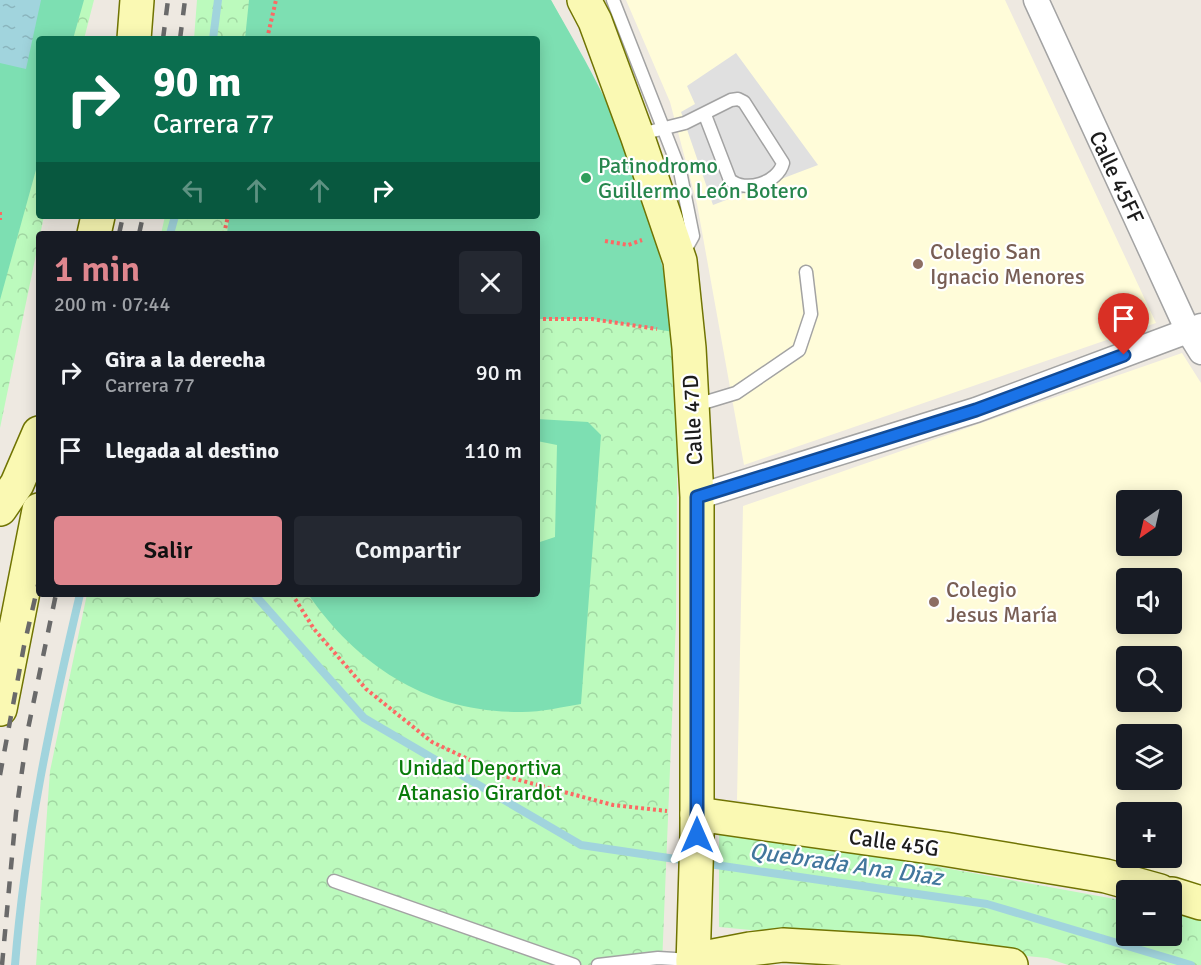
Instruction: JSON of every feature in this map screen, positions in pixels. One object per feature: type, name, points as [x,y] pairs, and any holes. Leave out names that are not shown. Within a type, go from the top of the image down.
[{"type":"main road","points":[[134,36],[137,0]]},
{"type":"main road","name":"Calle 47D","points":[[584,0],[650,131],[680,261],[697,497],[690,820],[693,945]]},
{"type":"main road","points":[[0,509],[17,484],[36,440]]},
{"type":"main road","points":[[0,709],[36,525]]},
{"type":"main road","name":"Calle 45G","points":[[690,820],[944,849],[1120,880]]},
{"type":"main road","points":[[1182,897],[1201,903]]},
{"type":"main road","points":[[693,945],[750,948],[783,945],[907,952],[1011,965]]},
{"type":"street","name":"Calle 45FF","points":[[1036,0],[1195,329],[1201,352]]},
{"type":"street","points":[[697,497],[976,410],[1195,329]]},
{"type":"lane","points":[[613,0],[650,131],[685,123],[731,100],[738,99],[744,102],[783,163],[781,170],[774,178],[745,187],[736,185],[730,180],[705,115]]},
{"type":"lane","points":[[692,406],[736,393],[799,350],[811,314],[806,272]]},
{"type":"lane","points":[[334,881],[574,965]]},
{"type":"lane","points":[[598,965],[658,958],[693,945]]},
{"type":"path","points":[[268,36],[276,0]]},
{"type":"path","points":[[0,212],[0,220]]},
{"type":"path","points":[[604,241],[628,245],[647,238]]},
{"type":"path","points":[[540,319],[592,319],[687,334]]},
{"type":"path","points":[[294,597],[314,629],[366,689],[432,742],[504,776],[613,805],[690,820]]},
{"type":"shaded area","name":"Colegio San Ignacio Menores","points":[[626,0],[1005,0],[1156,323],[744,465],[697,204],[670,102]]},
{"type":"shaded area","points":[[736,53],[818,165],[713,205],[681,112],[695,104],[687,86]]},
{"type":"shaded area","name":"Colegio Jesus María","points":[[1182,353],[1201,383],[1201,887],[1182,883],[1182,880],[1164,880],[737,800],[743,506]]},
{"type":"green space","points":[[0,0],[94,0],[85,36],[36,36],[36,219],[43,219],[41,231],[36,231],[36,255],[0,428]]},
{"type":"green space","points":[[0,0],[84,0],[74,36],[36,36],[36,170],[0,300]]},
{"type":"green space","name":"Unidad Deportiva Atanasio Girardot","points":[[197,0],[551,0],[604,97],[621,140],[678,341],[676,622],[662,965],[36,965],[50,771],[86,597],[540,597],[540,231],[162,231],[164,219],[540,219],[540,36],[194,36]]},
{"type":"green space","name":"Patinodromo Guillermo León Botero","points":[[249,0],[551,0],[604,97],[628,154],[680,333],[592,319],[540,319],[540,231],[227,231],[229,219],[540,219],[540,36],[245,36]]},
{"type":"green space","points":[[540,419],[588,422],[601,435],[581,704],[522,712],[489,710],[457,704],[428,695],[374,664],[350,644],[310,597],[540,597],[540,542],[555,537],[557,445],[540,442]]},
{"type":"green space","points":[[719,827],[1116,899],[1116,946],[1182,946],[1182,911],[1201,915],[1201,965],[1068,965],[1047,958],[719,927]]},
{"type":"water","points":[[0,0],[41,0],[26,69],[0,63]]},
{"type":"waterway","points":[[213,36],[218,0]]},
{"type":"waterway","points":[[171,231],[174,219]]},
{"type":"waterway","points":[[15,965],[25,871],[40,778],[79,597]]},
{"type":"waterway","name":"Quebrada Ana Diaz","points":[[257,597],[364,718],[581,845],[689,861]]},
{"type":"waterway","name":"Quebrada Ana Diaz","points":[[702,863],[987,904],[1191,965]]},
{"type":"railway","points":[[163,36],[168,0]]},
{"type":"railway","points":[[180,36],[185,0]]},
{"type":"railway","points":[[120,231],[122,219]]},
{"type":"railway","points":[[140,231],[142,219]]},
{"type":"railway","points":[[0,775],[36,594]]},
{"type":"railway","points":[[2,965],[16,813],[28,729],[55,597]]},
{"type":"place","name":"Patinodromo Guillermo León Botero","points":[[586,178]]},
{"type":"place","name":"Colegio San Ignacio Menores","points":[[918,264]]},
{"type":"place","name":"Colegio Jesus María","points":[[934,602]]},
{"type":"route","points":[[697,835],[697,497],[976,410],[1124,355]]}]
